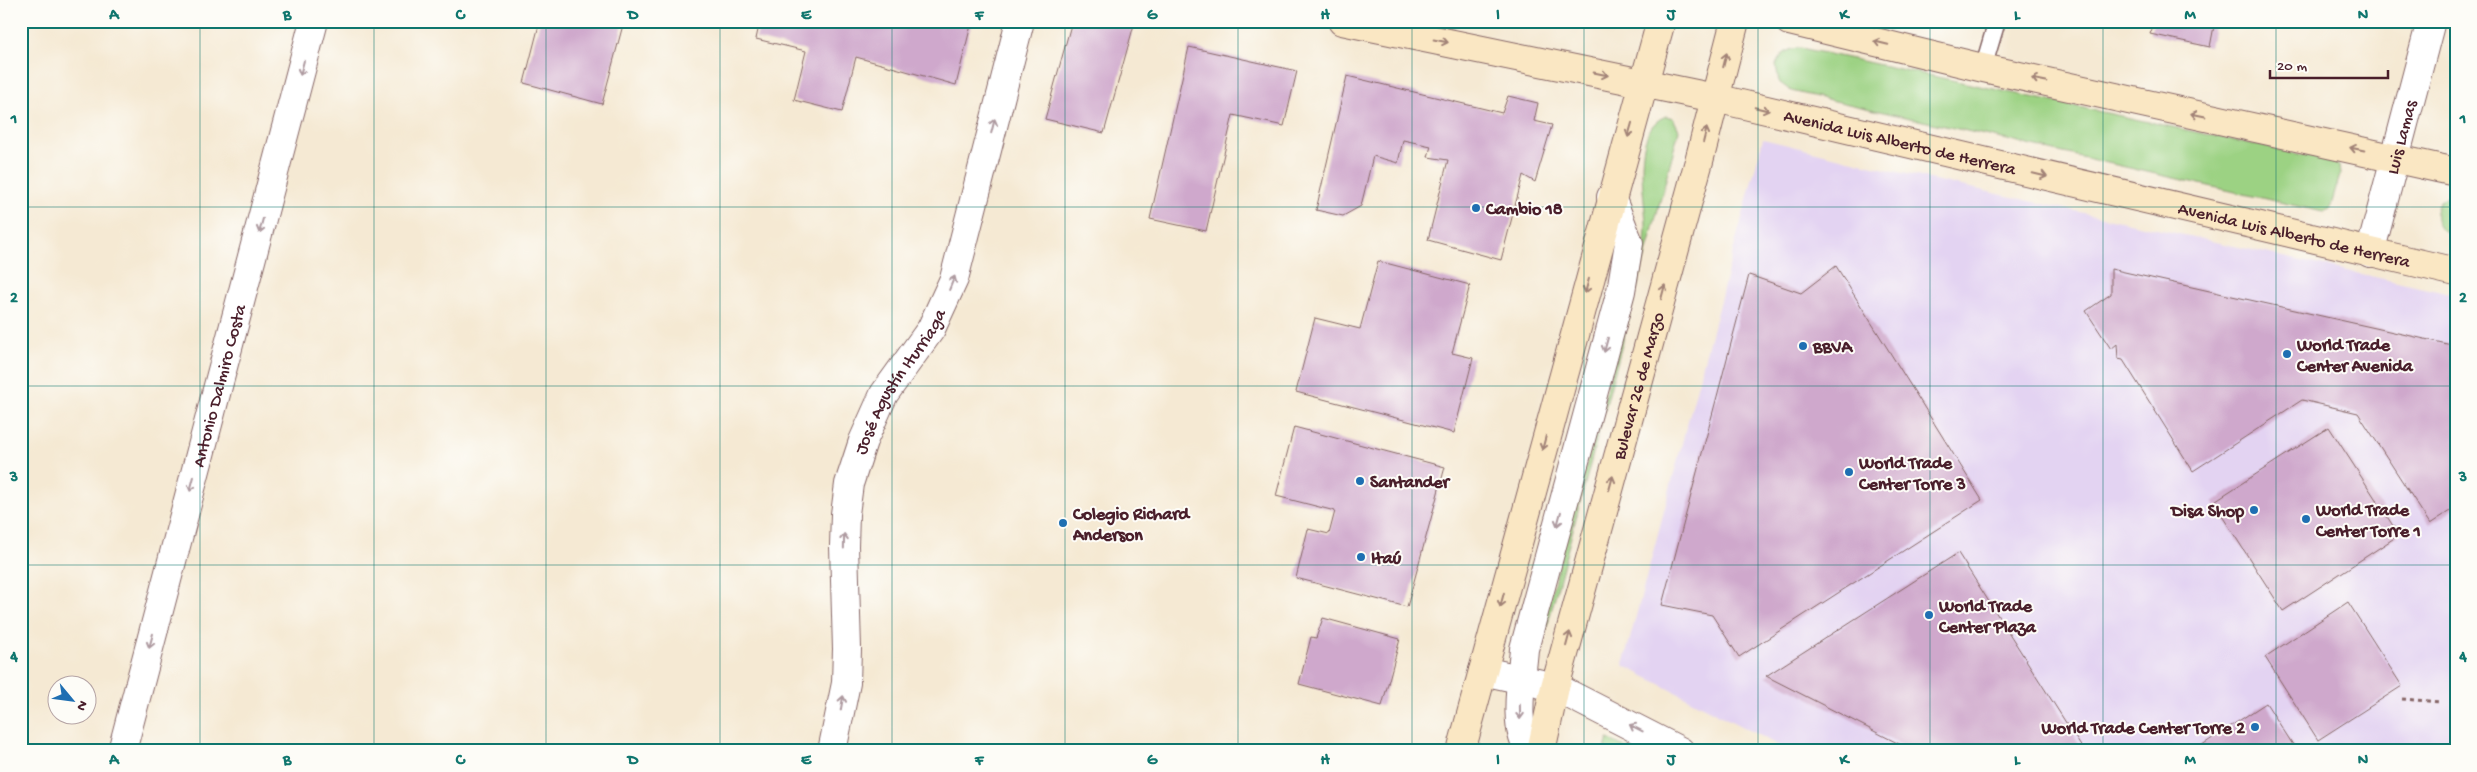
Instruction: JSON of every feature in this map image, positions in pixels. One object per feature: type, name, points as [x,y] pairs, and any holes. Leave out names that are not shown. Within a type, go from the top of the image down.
[{"type":"main road","name":"Avenida Luis Alberto de Herrera","points":[[1342,21],[1715,98],[2456,272]]},
{"type":"main road","points":[[1462,751],[1660,21]]},
{"type":"main road","name":"Bulevar 26 de Marzo","points":[[1541,751],[1555,686],[1735,21]]},
{"type":"main road","points":[[1789,21],[1983,68],[2395,157],[2456,172]]},
{"type":"street","name":"Antonio Dalmiro Costa","points":[[122,751],[314,21]]},
{"type":"street","name":"José Agustín Iturriaga","points":[[832,751],[846,683],[844,546],[845,514],[850,484],[863,441],[884,394],[931,328],[954,279],[1020,21]]},
{"type":"street","name":"Luis Lamas","points":[[2370,253],[2431,21]]},
{"type":"street","points":[[1530,751],[1521,730],[1521,680],[1524,649],[1621,291],[1629,243],[1611,197]]},
{"type":"street","points":[[1483,671],[1555,686],[1680,751]]},
{"type":"lane","points":[[1983,68],[1997,21]]},
{"type":"path","points":[[2402,699],[2441,702]]},
{"type":"shaded area","points":[[1763,139],[1898,172],[2456,295],[2456,751],[1789,751],[1623,665]]},
{"type":"green space","points":[[1801,48],[2332,161],[2339,166],[2340,175],[2330,209],[2323,212],[1791,91],[1779,82],[1776,65],[1780,57],[1786,52]]},
{"type":"green space","points":[[1666,116],[1673,118],[1679,130],[1543,642],[1540,645],[1538,642],[1644,252],[1646,224],[1642,164],[1644,148],[1648,134],[1655,123]]},
{"type":"green space","points":[[2450,194],[2456,194],[2456,236],[2444,231],[2436,219],[2437,207],[2440,201]]},
{"type":"green space","points":[[1608,739],[1632,751],[1604,751]]},
{"type":"building","points":[[540,21],[624,21],[602,104],[524,83]]},
{"type":"building","points":[[760,21],[972,21],[956,85],[856,57],[842,112],[794,100],[806,51],[756,39]]},
{"type":"building","points":[[1072,21],[1135,21],[1104,133],[1045,119]]},
{"type":"building","points":[[2155,21],[2215,21],[2210,47],[2150,34]]},
{"type":"building","points":[[1189,47],[1297,71],[1284,126],[1233,115],[1206,231],[1150,219]]},
{"type":"building","points":[[1347,76],[1502,113],[1508,96],[1538,103],[1534,121],[1552,125],[1535,182],[1523,175],[1501,260],[1428,240],[1448,160],[1428,157],[1431,146],[1403,140],[1398,163],[1373,156],[1361,206],[1343,216],[1316,210]]},
{"type":"building","points":[[1378,261],[1470,285],[1452,353],[1473,358],[1454,433],[1296,392],[1315,318],[1360,329]]},
{"type":"building","points":[[1836,266],[1982,500],[1739,657],[1712,615],[1662,605],[1749,275],[1801,293]]},
{"type":"building","name":"World Trade Center Avenida","points":[[2111,269],[2456,346],[2456,507],[2430,524],[2358,413],[2302,400],[2193,471],[2123,360],[2118,359],[2117,344],[2111,349],[2086,311],[2111,294]]},
{"type":"building","points":[[1294,427],[1445,467],[1407,607],[1296,578],[1308,529],[1329,534],[1335,511],[1276,496]]},
{"type":"building","name":"World Trade Center Torre 1","points":[[2329,427],[2399,535],[2283,611],[2213,502]]},
{"type":"building","points":[[21,499],[28,503],[21,514]]},
{"type":"building","name":"World Trade Center Plaza","points":[[1958,553],[2084,751],[1913,751],[1766,676]]},
{"type":"building","points":[[2348,602],[2402,686],[2318,740],[2265,657]]},
{"type":"building","points":[[1323,618],[1400,639],[1382,706],[1299,684],[1311,637],[1316,638]]},
{"type":"building","name":"World Trade Center Torre 2","points":[[2266,703],[2297,751],[2193,751]]},
{"type":"place","name":"Cambio 18","points":[[1476,208]]},
{"type":"place","name":"BBVA","points":[[1803,346]]},
{"type":"place","name":"World Trade Center Avenida","points":[[2287,354]]},
{"type":"place","name":"World Trade Center Torre 3","points":[[1849,472]]},
{"type":"place","name":"Santander","points":[[1360,481]]},
{"type":"place","name":"Disa Shop","points":[[2254,510]]},
{"type":"place","name":"World Trade Center Torre 1","points":[[2306,519]]},
{"type":"place","name":"Colegio Richard Anderson","points":[[1063,523]]},
{"type":"place","name":"Itaú","points":[[1361,557]]},
{"type":"place","name":"World Trade Center Plaza","points":[[1929,615]]},
{"type":"place","name":"World Trade Center Torre 2","points":[[2255,727]]}]
